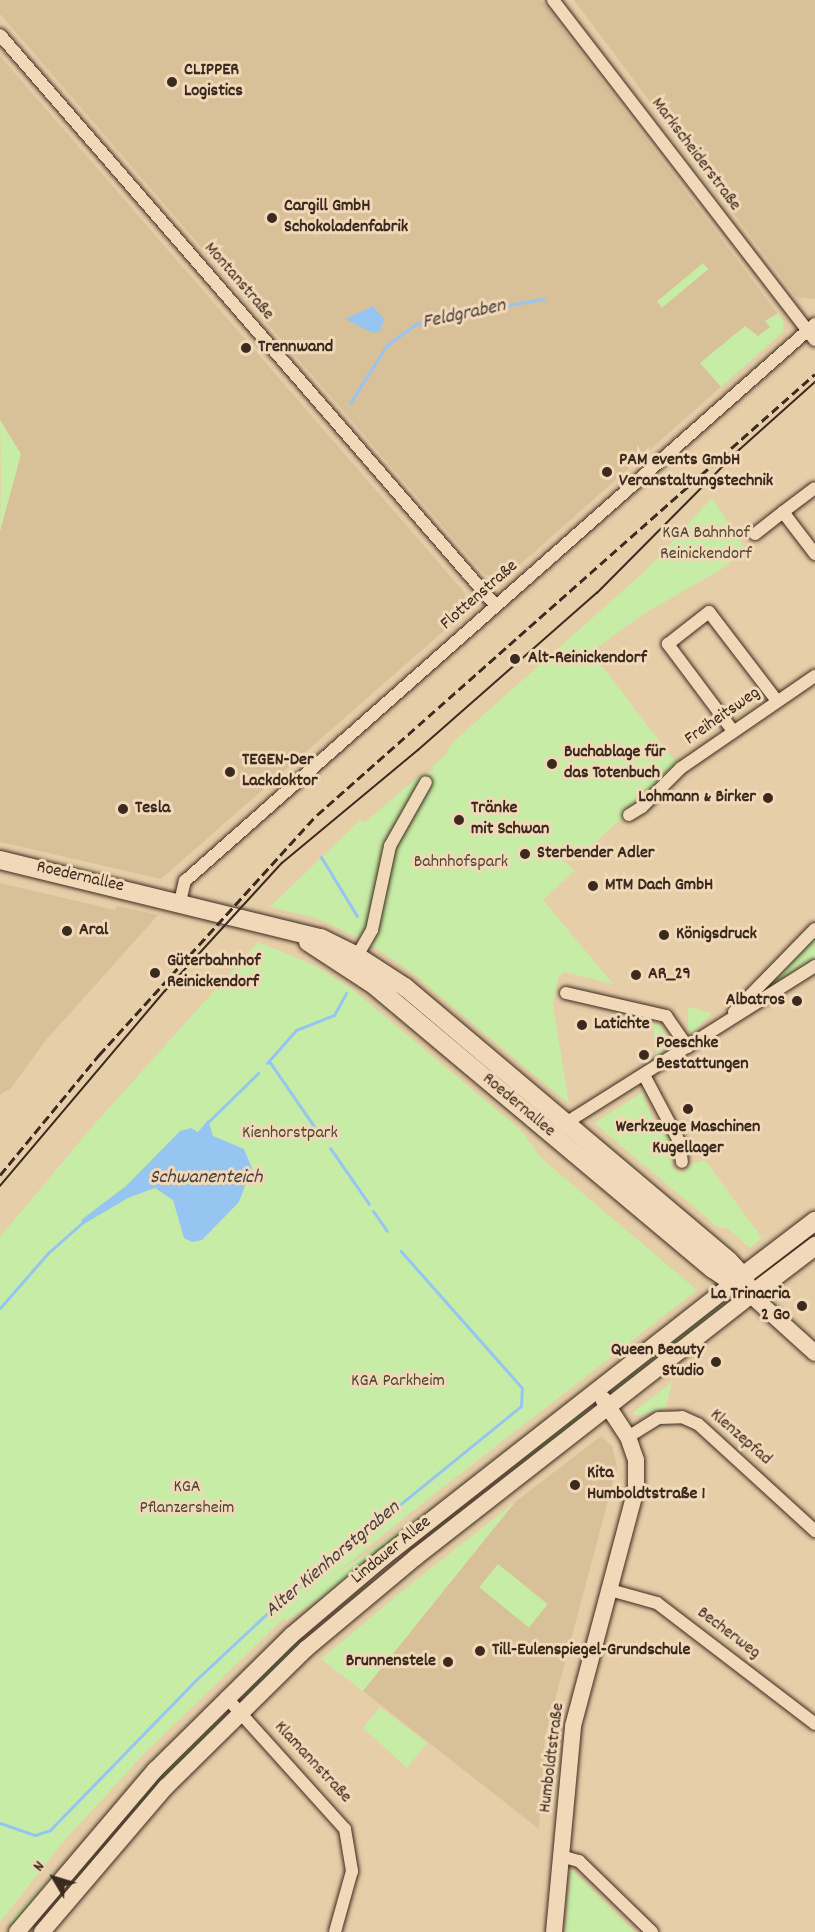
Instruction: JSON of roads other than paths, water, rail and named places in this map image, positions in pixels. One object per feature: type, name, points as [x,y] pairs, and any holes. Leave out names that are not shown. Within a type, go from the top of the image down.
[{"type":"main road","name":"Roedernallee","points":[[0,860],[180,902],[299,935],[321,938],[357,956],[405,987],[566,1122],[738,1280]]},
{"type":"main road","name":"Roedernallee","points":[[299,935],[374,985],[551,1134],[738,1280]]},
{"type":"main road","name":"Lindauer Allee","points":[[17,1932],[112,1817],[226,1697],[384,1557],[815,1221]]},
{"type":"main road","name":"Lindauer Allee","points":[[42,1932],[134,1822],[239,1712],[366,1597],[815,1246]]},
{"type":"main road","points":[[738,1280],[751,1295],[815,1353]]},
{"type":"main road","name":"Humboldtstraße","points":[[554,1932],[573,1726],[636,1489],[636,1460],[628,1437],[597,1391]]},
{"type":"street","name":"Markscheiderstraße","points":[[553,0],[812,332]]},
{"type":"street","name":"Montanstraße","points":[[0,35],[496,606]]},
{"type":"street","name":"Flottenstraße","points":[[180,902],[185,881],[496,606],[812,332]]},
{"type":"street","points":[[755,534],[814,489]]},
{"type":"street","points":[[783,512],[815,554]]},
{"type":"street","points":[[733,731],[668,644],[709,612],[777,701]]},
{"type":"street","name":"Freiheitsweg","points":[[629,815],[681,768],[815,675]]},
{"type":"street","points":[[357,956],[372,930],[390,846],[426,782]]},
{"type":"street","points":[[721,1026],[815,929]]},
{"type":"street","points":[[551,1134],[566,1122],[815,966]]},
{"type":"street","points":[[566,993],[666,1016],[688,1047]]},
{"type":"street","points":[[644,1075],[679,1141],[682,1162]]},
{"type":"street","name":"Klenzepfad","points":[[628,1437],[659,1418],[681,1417],[698,1424],[815,1531]]},
{"type":"street","name":"Becherweg","points":[[610,1590],[657,1603],[815,1724]]},
{"type":"street","name":"Klamannstraße","points":[[226,1697],[345,1829],[352,1871],[335,1932]]},
{"type":"street","points":[[561,1856],[579,1861],[652,1932]]},
{"type":"water","points":[[373,306],[384,319],[380,331],[373,333],[345,319]]},
{"type":"water","name":"Schwanenteich","points":[[208,1120],[213,1136],[244,1149],[252,1168],[239,1202],[202,1240],[192,1242],[184,1238],[173,1200],[155,1188],[128,1198],[84,1224],[81,1220],[126,1186],[180,1131],[191,1128],[198,1132]]},
{"type":"waterway","name":"Feldgraben","points":[[350,403],[387,345],[416,324],[452,314],[544,299]]},
{"type":"waterway","points":[[321,857],[357,916]]},
{"type":"waterway","points":[[267,1063],[296,1030],[334,1015],[346,993]]},
{"type":"waterway","name":"Alter Kienhorstgraben","points":[[269,1061],[318,1132]]},
{"type":"waterway","points":[[206,1124],[258,1073]]},
{"type":"waterway","name":"Alter Kienhorstgraben","points":[[330,1148],[369,1204]]},
{"type":"waterway","name":"Alter Kienhorstgraben","points":[[373,1211],[387,1231]]},
{"type":"waterway","points":[[0,1308],[48,1253],[84,1221]]},
{"type":"waterway","name":"Alter Kienhorstgraben","points":[[0,1823],[35,1835],[50,1830],[197,1679],[275,1606],[521,1406],[522,1388],[401,1251]]},
{"type":"tram line","points":[[0,1186],[165,991],[282,863],[418,750],[597,593],[739,450],[815,382]]},
{"type":"railway","points":[[0,1175],[99,1055],[317,815],[815,374]]},
{"type":"place","name":"CLIPPER Logistics","points":[[172,82]]},
{"type":"place","name":"Cargill GmbH Schokoladenfabrik","points":[[272,218]]},
{"type":"place","name":"Trennwand","points":[[246,348]]},
{"type":"place","name":"PAM events GmbH Veranstaltungstechnik","points":[[607,472]]},
{"type":"place","name":"Alt-Reinickendorf","points":[[515,659]]},
{"type":"place","name":"Buchablage für das Totenbuch","points":[[552,764]]},
{"type":"place","name":"TEGEN-Der Lackdoktor","points":[[230,772]]},
{"type":"place","name":"Lohmann & Birker","points":[[768,798]]},
{"type":"place","name":"Tesla","points":[[123,809]]},
{"type":"place","name":"Tränke mit Schwan","points":[[459,820]]},
{"type":"place","name":"Sterbender Adler","points":[[525,854]]},
{"type":"place","name":"MTM Dach GmbH","points":[[593,886]]},
{"type":"place","name":"Aral","points":[[67,931]]},
{"type":"place","name":"Königsdruck","points":[[664,935]]},
{"type":"place","name":"Güterbahnhof Reinickendorf","points":[[155,973]]},
{"type":"place","name":"AR_29","points":[[636,975]]},
{"type":"place","name":"Albatros","points":[[797,1001]]},
{"type":"place","name":"Latichte","points":[[582,1025]]},
{"type":"place","name":"Poeschke Bestattungen","points":[[644,1055]]},
{"type":"place","name":"Werkzeuge Maschinen Kugellager","points":[[688,1109]]},
{"type":"place","name":"La Trinacria 2 Go","points":[[802,1306]]},
{"type":"place","name":"Queen Beauty Studio","points":[[716,1362]]},
{"type":"place","name":"Kita Humboldtstraße 1","points":[[575,1485]]},
{"type":"place","name":"Till-Eulenspiegel-Grundschule","points":[[480,1651]]},
{"type":"place","name":"Brunnenstele","points":[[448,1662]]},
{"type":"park label","name":"KGA Bahnhof Reinickendorf","points":[[706,545]]},
{"type":"park label","name":"Bahnhofspark","points":[[461,863]]},
{"type":"park label","name":"Kienhorstpark","points":[[290,1134]]},
{"type":"park label","name":"KGA Parkheim","points":[[398,1382]]},
{"type":"park label","name":"KGA Pflanzersheim","points":[[187,1499]]}]
